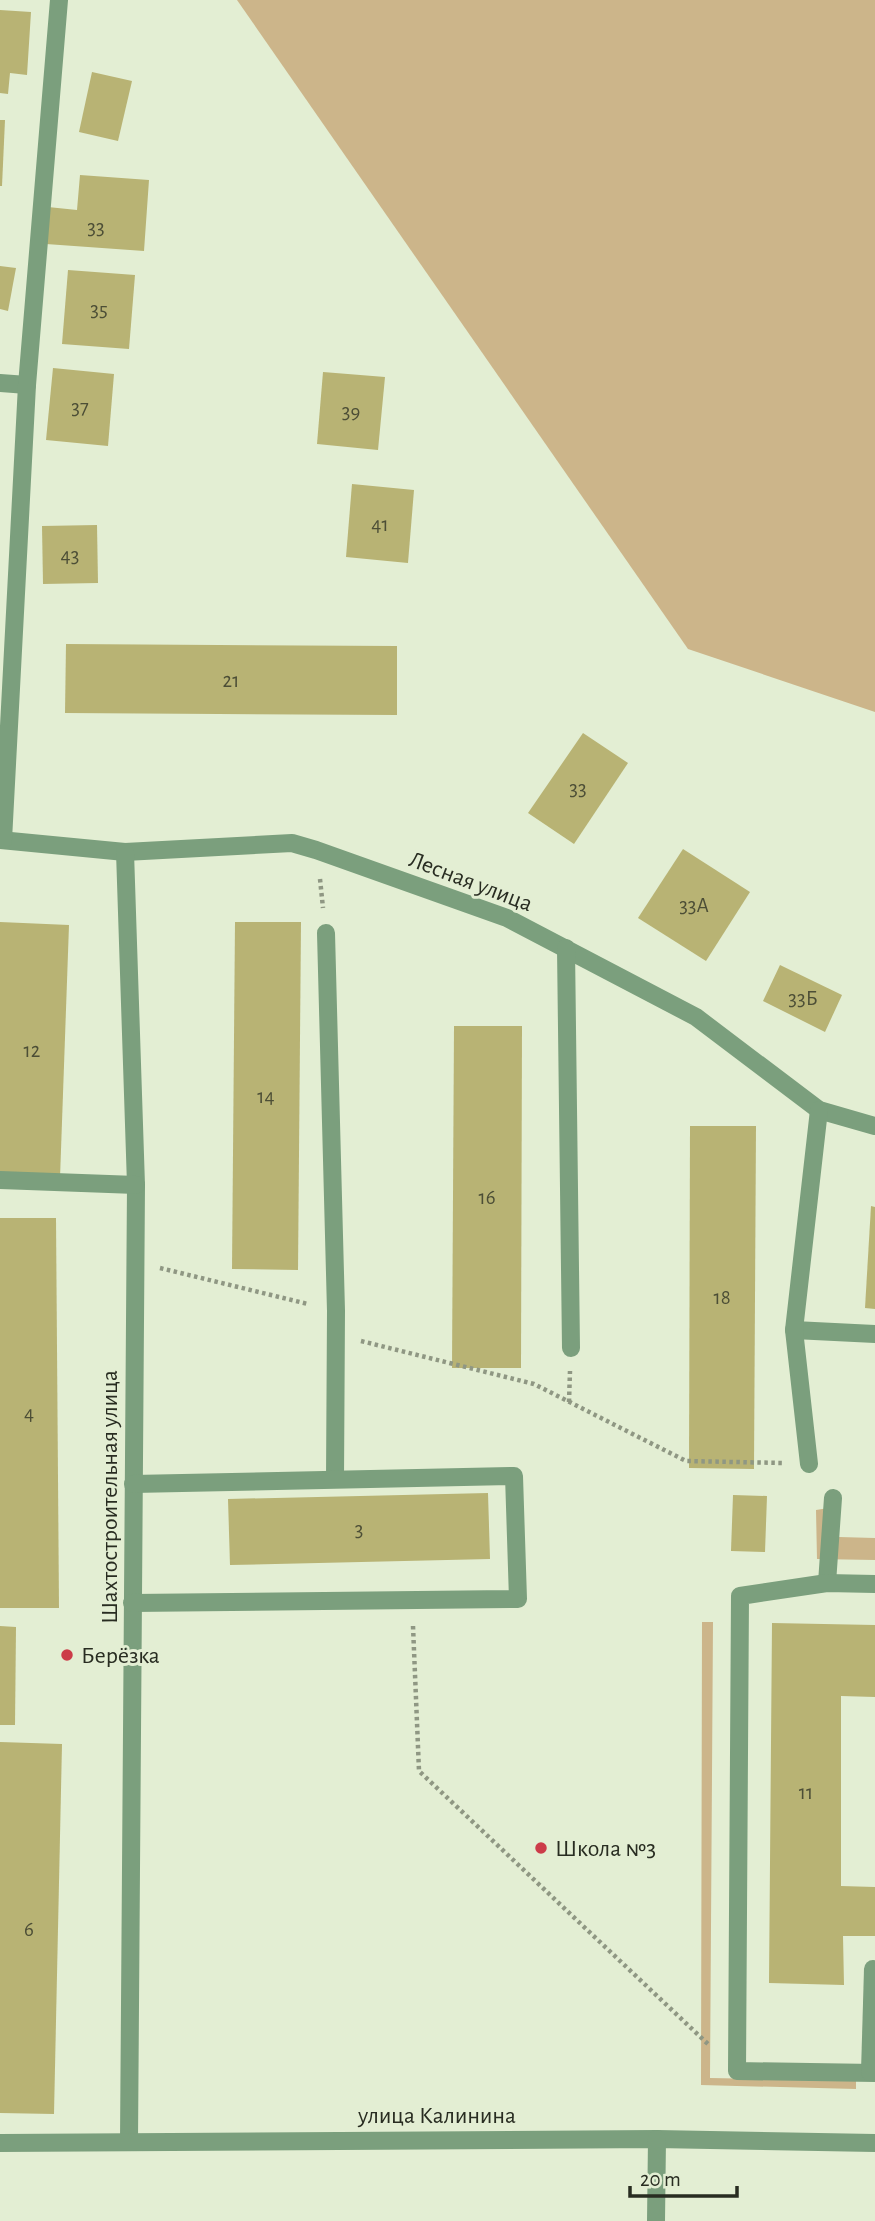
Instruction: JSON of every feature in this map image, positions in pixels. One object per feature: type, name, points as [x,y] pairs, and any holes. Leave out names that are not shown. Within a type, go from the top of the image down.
[{"type":"street","points":[[2,840],[27,385],[59,0]]},
{"type":"street","points":[[0,383],[27,385]]},
{"type":"street","name":"Лесная улица","points":[[2,840],[125,852],[292,843],[316,850],[507,918],[696,1017],[819,1110],[875,1126]]},
{"type":"street","name":"Шахтостроительная улица","points":[[125,852],[136,1185],[129,2142]]},
{"type":"street","points":[[326,933],[336,1311],[335,1479]]},
{"type":"street","points":[[566,948],[571,1348]]},
{"type":"street","points":[[809,1464],[794,1330],[819,1110]]},
{"type":"street","points":[[0,1180],[136,1185]]},
{"type":"street","points":[[794,1330],[875,1334]]},
{"type":"street","points":[[132,1604],[518,1600],[514,1476],[133,1484]]},
{"type":"street","points":[[827,1583],[833,1498]]},
{"type":"street","points":[[873,1969],[872,2072],[737,2071],[740,1596],[827,1583],[875,1584]]},
{"type":"street","points":[[656,2221],[657,2139]]},
{"type":"street","name":"улица Калинина","points":[[0,2143],[657,2139],[875,2143]]},
{"type":"path","points":[[316,850],[326,933]]},
{"type":"path","points":[[136,1262],[336,1311]]},
{"type":"path","points":[[336,1335],[534,1384],[686,1461],[809,1464]]},
{"type":"path","points":[[415,1640],[419,1771],[737,2071]]},
{"type":"shaded area","points":[[237,0],[875,0],[875,712],[688,649]]},
{"type":"shaded area","points":[[835,1507],[839,1537],[875,1538],[875,1560],[817,1559],[816,1510]]},
{"type":"shaded area","points":[[702,1622],[713,1622],[710,2078],[856,2081],[856,2089],[701,2085]]},
{"type":"building","points":[[0,10],[31,12],[27,75],[10,73],[8,94],[0,93]]},
{"type":"building","points":[[92,72],[132,81],[118,141],[79,132]]},
{"type":"building","points":[[0,120],[5,120],[2,186],[0,186]]},
{"type":"building","points":[[80,175],[149,180],[144,251],[46,244],[48,207],[77,210]]},
{"type":"building","points":[[0,266],[16,268],[8,311],[0,309]]},
{"type":"building","points":[[68,270],[135,275],[129,349],[62,344]]},
{"type":"building","points":[[53,368],[114,374],[108,446],[46,440]]},
{"type":"building","points":[[323,372],[385,377],[378,450],[317,444]]},
{"type":"building","points":[[352,484],[414,490],[408,563],[346,557]]},
{"type":"building","points":[[97,525],[98,583],[43,584],[42,526]]},
{"type":"building","points":[[66,644],[397,646],[397,715],[65,713]]},
{"type":"building","points":[[583,733],[628,763],[574,844],[528,813]]},
{"type":"building","points":[[683,849],[750,892],[706,961],[638,918]]},
{"type":"building","points":[[0,922],[69,925],[60,1178],[0,1175]]},
{"type":"building","points":[[235,922],[301,922],[298,1270],[232,1269]]},
{"type":"building","points":[[780,965],[842,995],[825,1032],[763,1001]]},
{"type":"building","points":[[454,1026],[522,1026],[521,1368],[452,1368]]},
{"type":"building","points":[[690,1126],[756,1126],[754,1469],[689,1468]]},
{"type":"building","points":[[871,1206],[875,1207],[875,1309],[865,1308]]},
{"type":"building","points":[[0,1218],[56,1218],[59,1608],[0,1608]]},
{"type":"building","points":[[488,1493],[490,1559],[230,1565],[228,1499]]},
{"type":"building","points":[[733,1495],[767,1496],[765,1552],[731,1551]]},
{"type":"building","points":[[772,1623],[875,1625],[875,1697],[841,1696],[841,1886],[875,1887],[875,1936],[843,1936],[844,1985],[769,1983]]},
{"type":"building","points":[[0,1626],[16,1627],[15,1725],[0,1725]]},
{"type":"building","points":[[0,1742],[62,1744],[54,2114],[0,2113]]},
{"type":"place","name":"Берёзка","points":[[67,1655]]},
{"type":"place","name":"Школа №3","points":[[541,1848]]}]
